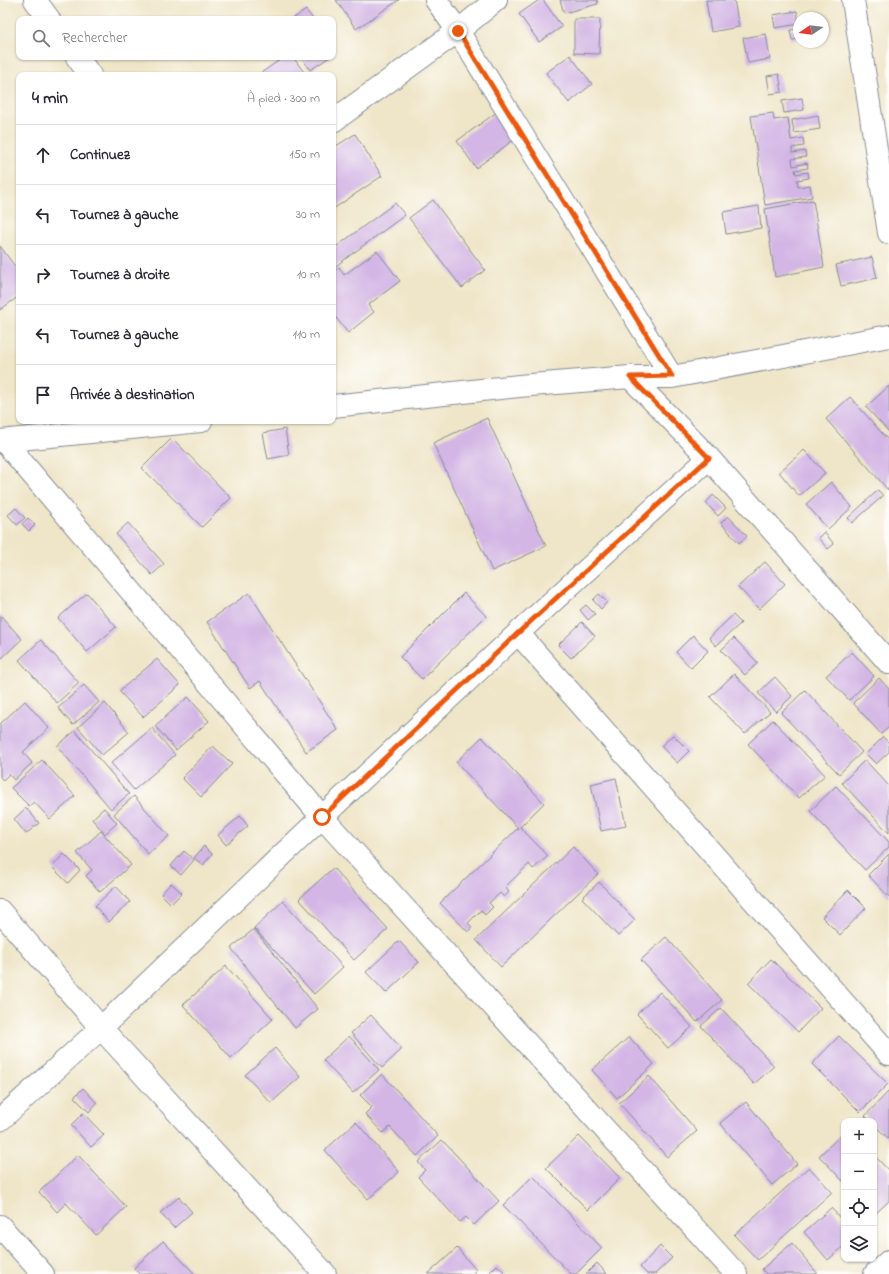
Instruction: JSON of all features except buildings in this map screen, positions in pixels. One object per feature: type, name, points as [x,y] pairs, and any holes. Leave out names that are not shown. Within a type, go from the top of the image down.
[{"type":"street","points":[[35,0],[47,16]]},
{"type":"street","points":[[436,0],[458,31],[672,376]]},
{"type":"street","points":[[336,119],[458,31],[496,0]]},
{"type":"street","points":[[853,0],[889,233]]},
{"type":"street","points":[[79,60],[88,72]]},
{"type":"street","points":[[336,406],[518,386],[630,377],[672,376],[889,336]]},
{"type":"street","points":[[630,377],[709,458],[889,663]]},
{"type":"street","points":[[2,441],[171,424]]},
{"type":"street","points":[[2,441],[322,817],[736,1274]]},
{"type":"street","points":[[0,1120],[101,1028],[322,817],[518,633],[709,458]]},
{"type":"street","points":[[518,633],[889,1054]]},
{"type":"street","points":[[0,911],[101,1028],[325,1274]]},
{"type":"street","points":[[0,1226],[43,1274]]},
{"type":"street","points":[[875,1274],[889,1261]]},
{"type":"route","points":[[322,817],[518,633],[709,458],[630,377],[672,376],[458,31]]}]
